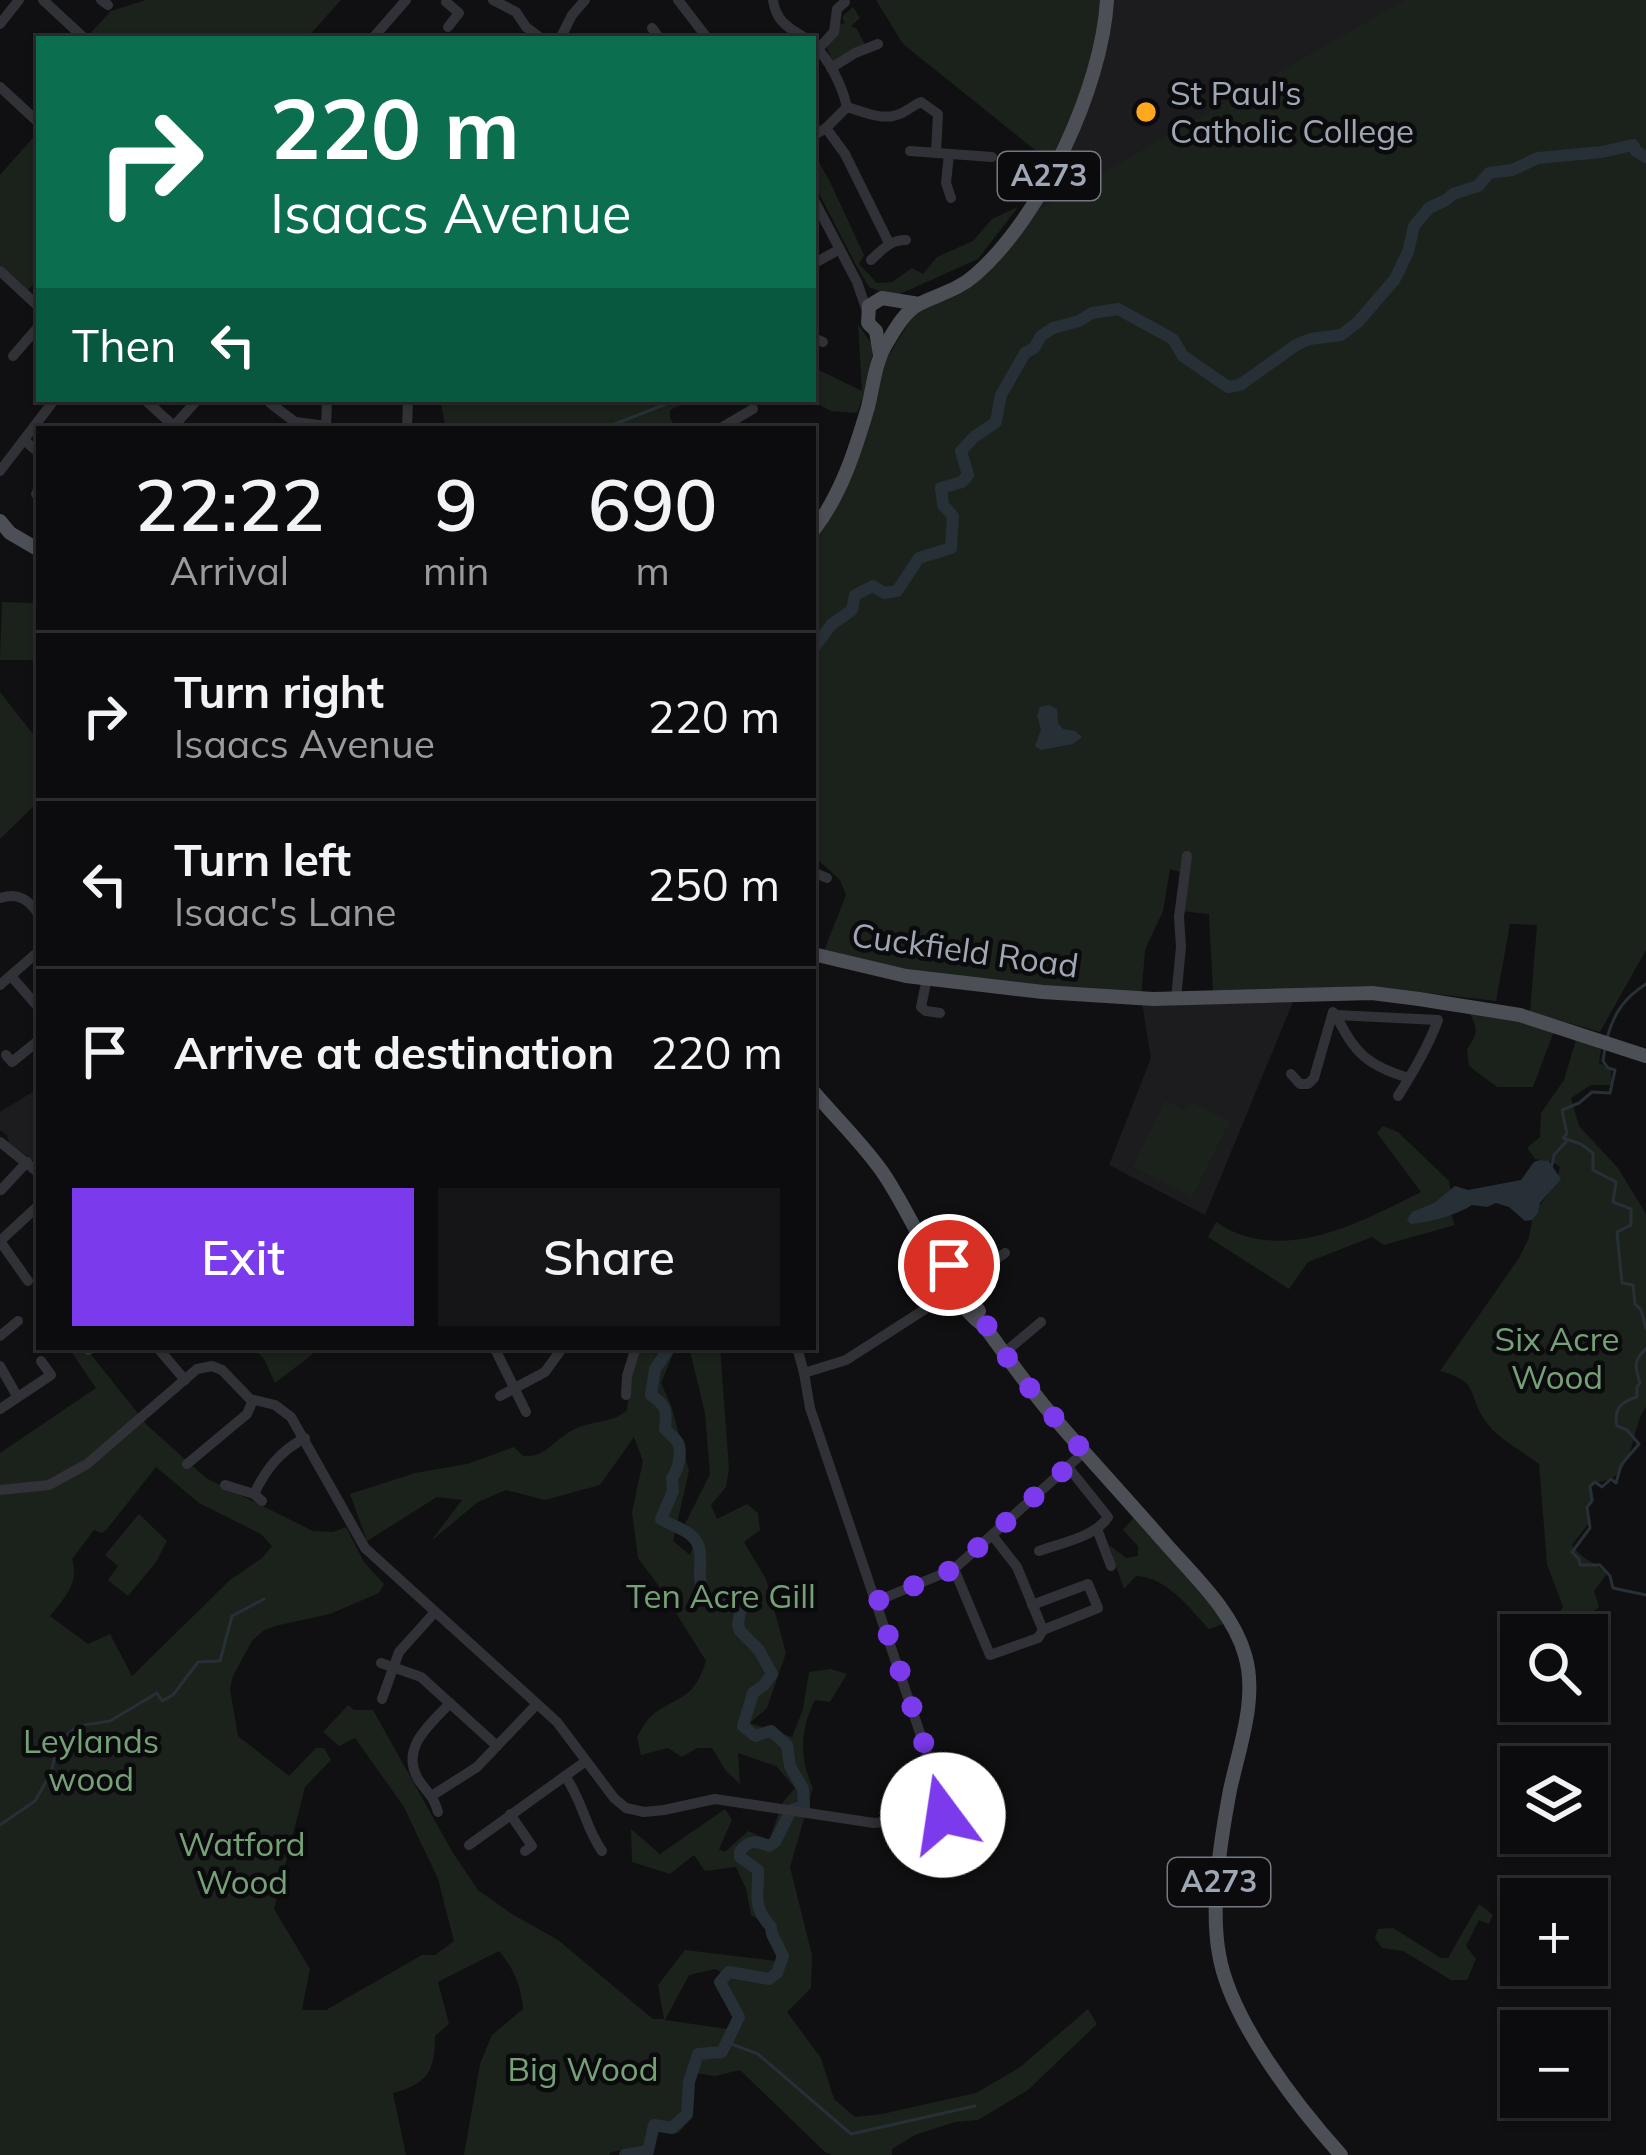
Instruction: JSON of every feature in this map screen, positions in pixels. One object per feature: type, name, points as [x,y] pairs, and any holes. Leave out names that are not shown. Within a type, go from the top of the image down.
[{"type":"main road","name":"A273","points":[[816,524],[849,467],[880,355],[899,323],[920,304],[974,276],[1004,244],[1070,138],[1100,49],[1107,0]]},
{"type":"main road","points":[[879,303],[920,304]]},
{"type":"main road","points":[[879,303],[900,306],[899,323],[886,334],[868,322],[879,303]]},
{"type":"main road","name":"A273","points":[[876,331],[880,355]]},
{"type":"main road","points":[[5,527],[36,548]]},
{"type":"main road","name":"Cuckfield Road","points":[[816,955],[927,979],[1043,992],[1176,999],[1326,996]]},
{"type":"main road","points":[[1326,996],[1372,994],[1502,1012],[1641,1053]]},
{"type":"main road","name":"A273","points":[[816,1094],[879,1167],[932,1260],[956,1286],[975,1319],[1035,1395],[1211,1595],[1238,1637],[1245,1653],[1249,1699],[1228,1804],[1216,1900],[1218,1952],[1226,1979],[1264,2053],[1294,2099],[1341,2155]]},
{"type":"street","points":[[0,24],[20,0]]},
{"type":"street","points":[[43,0],[82,36]]},
{"type":"street","points":[[375,36],[406,0]]},
{"type":"street","points":[[493,0],[510,3],[538,36]]},
{"type":"street","points":[[562,36],[585,0]]},
{"type":"street","points":[[698,0],[682,5],[705,36]]},
{"type":"street","points":[[773,0],[779,30],[794,36]]},
{"type":"street","points":[[816,42],[834,32],[838,9],[845,2]]},
{"type":"street","points":[[448,27],[459,14],[452,3]]},
{"type":"street","points":[[831,68],[878,44]]},
{"type":"street","points":[[816,48],[831,68],[847,107]]},
{"type":"street","points":[[0,87],[36,120]]},
{"type":"street","points":[[847,107],[884,117],[904,112],[913,98],[938,114],[952,115]]},
{"type":"street","points":[[816,134],[847,107]]},
{"type":"street","points":[[938,114],[950,198]]},
{"type":"street","points":[[826,128],[845,154],[889,244]]},
{"type":"street","points":[[910,151],[992,158]]},
{"type":"street","points":[[816,204],[857,282],[879,303]]},
{"type":"street","points":[[872,260],[889,244],[906,240]]},
{"type":"street","points":[[816,262],[840,249]]},
{"type":"street","points":[[0,271],[36,304]]},
{"type":"street","points":[[13,356],[36,329]]},
{"type":"street","points":[[0,471],[53,402]]},
{"type":"street","points":[[147,402],[175,426]]},
{"type":"street","points":[[177,426],[196,402]]},
{"type":"street","points":[[270,403],[295,422],[316,426]]},
{"type":"street","points":[[724,426],[753,409]]},
{"type":"street","points":[[24,440],[36,450]]},
{"type":"street","points":[[0,548],[5,527]]},
{"type":"street","points":[[1176,999],[1187,856]]},
{"type":"street","points":[[816,873],[827,878]]},
{"type":"street","points":[[0,898],[18,896],[36,912]]},
{"type":"street","points":[[0,986],[36,955]]},
{"type":"street","points":[[11,976],[36,1005]]},
{"type":"street","points":[[927,979],[920,1006],[940,1013]]},
{"type":"street","points":[[1326,996],[1360,1055],[1375,1067],[1409,1078]]},
{"type":"street","points":[[1291,1074],[1300,1084],[1314,1078],[1335,1013]]},
{"type":"street","points":[[1335,1013],[1438,1020],[1429,1045],[1398,1096]]},
{"type":"street","points":[[6,1055],[12,1062],[36,1042]]},
{"type":"street","points":[[0,1142],[36,1170]]},
{"type":"street","points":[[1,1190],[27,1162]]},
{"type":"street","points":[[28,1281],[0,1241],[36,1208]]},
{"type":"street","points":[[27,1216],[36,1224]]},
{"type":"street","points":[[804,1373],[846,1360],[1005,1253]]},
{"type":"street","points":[[0,1336],[18,1321]]},
{"type":"street","points":[[1004,1353],[1041,1322]]},
{"type":"street","points":[[1028,1332],[1036,1345]]},
{"type":"street","points":[[160,1350],[185,1380]]},
{"type":"street","points":[[496,1350],[526,1412]]},
{"type":"street","points":[[500,1396],[545,1372],[561,1350]]},
{"type":"street","points":[[626,1395],[635,1350]]},
{"type":"street","points":[[0,1490],[50,1484],[87,1464],[197,1369],[212,1366],[253,1400],[283,1409],[298,1424],[365,1548],[557,1723],[626,1808],[664,1810],[716,1799],[874,1823],[936,1818],[945,1811],[810,1408],[798,1350]]},
{"type":"street","points":[[41,1361],[61,1389]]},
{"type":"street","points":[[0,1366],[17,1396]]},
{"type":"street","points":[[0,1408],[50,1375]]},
{"type":"street","points":[[188,1463],[247,1414],[253,1400]]},
{"type":"street","points":[[225,1484],[258,1497],[262,1477],[280,1454],[304,1438]]},
{"type":"street","points":[[877,1601],[954,1569],[1084,1452]]},
{"type":"street","points":[[1039,1551],[1096,1529],[1108,1517],[1068,1467]]},
{"type":"street","points":[[1096,1529],[1111,1566]]},
{"type":"street","points":[[992,1534],[1017,1567],[1042,1630]]},
{"type":"street","points":[[954,1569],[990,1655],[1098,1608],[1088,1584],[1032,1605]]},
{"type":"street","points":[[382,1699],[387,1664],[435,1612]]},
{"type":"street","points":[[387,1664],[421,1677],[497,1746]]},
{"type":"street","points":[[439,1812],[433,1795],[418,1779],[411,1750],[450,1703]]},
{"type":"street","points":[[433,1795],[477,1767],[537,1704]]},
{"type":"street","points":[[469,1845],[586,1761]]},
{"type":"street","points":[[565,1776],[599,1847],[582,1853]]},
{"type":"street","points":[[510,1814],[532,1846],[525,1851]]},
{"type":"shaded area","name":"St Paul's Catholic College","points":[[1110,0],[1410,0],[1030,214]]},
{"type":"shaded area","points":[[1040,707],[1057,709],[1063,729],[1082,737],[1073,744],[1041,750],[1035,746],[1041,730]]},
{"type":"shaded area","points":[[1293,1002],[1205,1215],[1109,1165],[1151,1058],[1142,1003]]},
{"type":"shaded area","points":[[36,1090],[36,1163],[9,1143],[0,1130],[0,1112]]},
{"type":"shaded area","points":[[1540,1160],[1549,1161],[1561,1179],[1532,1220],[1525,1221],[1496,1203],[1472,1205],[1426,1222],[1407,1220],[1412,1212],[1434,1203],[1455,1186],[1468,1190],[1521,1180]]},
{"type":"green space","points":[[146,0],[341,0],[309,36],[88,36],[111,11]]},
{"type":"green space","points":[[876,0],[1107,0],[1106,18],[1055,166],[903,44]]},
{"type":"green space","points":[[1405,0],[1646,0],[1646,950],[1600,1032],[1530,1012],[1537,925],[1510,924],[1496,1001],[1367,986],[1213,992],[1209,914],[1180,911],[1184,873],[1170,869],[1163,911],[1145,950],[1141,999],[1043,992],[822,956],[846,895],[840,880],[816,858],[816,529],[849,478],[886,360],[912,317],[920,306],[944,297],[1030,214]]},
{"type":"green space","points":[[853,7],[860,18],[851,26],[865,45],[833,62],[827,48],[841,23],[845,24],[842,17]]},
{"type":"green space","points":[[36,134],[36,281],[28,290],[0,265],[0,175]]},
{"type":"green space","points":[[816,156],[864,255],[859,264],[877,283],[892,282],[912,268],[923,274],[937,257],[973,241],[992,219],[1018,207],[978,259],[893,297],[869,287],[816,188]]},
{"type":"green space","points":[[858,324],[873,346],[870,377],[857,413],[831,411],[814,402],[816,368],[862,391]]},
{"type":"green space","points":[[441,402],[687,402],[670,410],[675,426],[445,426]]},
{"type":"green space","points":[[2,602],[36,604],[36,660],[0,660]]},
{"type":"green space","points":[[0,692],[36,738],[36,804],[0,839]]},
{"type":"green space","points":[[1466,1006],[1556,1026],[1533,1087],[1497,1087],[1469,1066],[1467,1049],[1476,1028]]},
{"type":"green space","name":"Six Acre Wood","points":[[1578,1033],[1602,1042],[1599,1063],[1611,1069],[1611,1085],[1591,1085],[1571,1098],[1579,1126],[1618,1168],[1646,1214],[1646,1407],[1624,1465],[1610,1479],[1590,1484],[1594,1499],[1587,1507],[1588,1524],[1572,1545],[1607,1574],[1594,1591],[1599,1607],[1590,1614],[1558,1614],[1563,1607],[1547,1564],[1539,1464],[1489,1426],[1467,1384],[1440,1371],[1519,1258],[1533,1215],[1556,1183],[1560,1167],[1535,1159],[1527,1148],[1540,1137],[1541,1113],[1564,1080]]},
{"type":"green space","points":[[1166,1101],[1186,1111],[1191,1102],[1230,1121],[1192,1197],[1133,1167]]},
{"type":"green space","points":[[1383,1126],[1398,1132],[1449,1181],[1453,1203],[1449,1209],[1455,1225],[1384,1245],[1372,1237],[1308,1262],[1289,1289],[1208,1237],[1216,1222],[1241,1235],[1267,1240],[1320,1235],[1421,1192],[1377,1133]]},
{"type":"green space","points":[[70,1350],[87,1350],[148,1426],[206,1478],[313,1531],[346,1527],[364,1562],[384,1584],[379,1593],[330,1614],[263,1631],[252,1641],[230,1689],[238,1736],[289,1776],[316,1748],[324,1748],[331,1760],[305,1787],[274,1909],[310,1969],[302,2010],[326,2010],[454,1941],[438,1879],[404,1807],[355,1738],[339,1746],[323,1732],[348,1705],[354,1710],[373,1710],[478,1890],[558,1940],[653,2019],[664,2019],[658,1985],[685,1950],[776,1961],[774,1940],[751,1915],[736,1867],[705,1871],[694,1855],[670,1874],[632,1862],[631,1829],[660,1854],[725,1809],[732,1820],[719,1849],[725,1852],[748,1831],[769,1840],[783,1802],[795,1788],[776,1766],[738,1753],[740,1784],[712,1748],[697,1748],[682,1757],[668,1748],[641,1755],[637,1737],[645,1723],[692,1689],[706,1661],[638,1558],[632,1512],[643,1461],[634,1437],[600,1485],[545,1500],[506,1490],[478,1502],[431,1541],[462,1500],[437,1497],[367,1541],[350,1494],[514,1447],[523,1456],[538,1454],[573,1430],[627,1410],[634,1350],[675,1350],[661,1383],[689,1471],[673,1541],[690,1555],[695,1542],[683,1528],[710,1474],[705,1413],[690,1350],[720,1350],[729,1468],[726,1487],[711,1505],[717,1519],[747,1504],[758,1513],[760,1530],[744,1542],[766,1579],[786,1653],[767,1708],[750,1723],[792,1737],[809,1672],[831,1669],[847,1674],[830,1702],[815,1700],[806,1722],[804,1755],[813,1788],[790,1867],[812,1955],[811,1988],[787,2012],[821,2058],[834,2099],[855,2117],[976,2093],[1019,2068],[1088,2009],[1097,2024],[1028,2090],[978,2120],[915,2135],[892,2149],[892,2155],[825,2152],[740,2070],[715,2076],[688,2072],[693,2117],[678,2133],[648,2126],[647,2146],[609,2155],[464,2155],[480,2064],[492,2035],[523,2009],[516,1978],[499,1951],[438,1982],[449,2024],[435,2036],[427,2075],[393,2093],[406,2155],[0,2155],[0,1453],[96,1388]],"holes":[[[156,1467],[199,1503],[261,1534],[272,1546],[230,1580],[132,1676],[110,1634],[88,1644],[50,1616],[72,1583],[72,1559],[94,1530],[102,1533],[107,1529]],[[715,1969],[726,1974],[728,1989],[741,2009],[727,2029],[665,2020],[689,1975]]]},
{"type":"green space","points":[[256,1350],[308,1350],[313,1354],[275,1383]]},
{"type":"green space","points":[[1138,1513],[1229,1622],[1209,1629],[1177,1595],[1147,1578],[1136,1576],[1124,1589],[1109,1545],[1126,1558],[1138,1556],[1138,1546],[1123,1530]]},
{"type":"green space","points":[[139,1514],[167,1541],[128,1596],[108,1580],[118,1566],[105,1555]]},
{"type":"green space","points":[[1479,1904],[1493,1915],[1489,1924],[1479,1920],[1466,1946],[1476,1959],[1467,1980],[1451,1980],[1403,1951],[1382,1948],[1375,1938],[1378,1929],[1393,1928],[1448,1958]]},
{"type":"waterway","points":[[816,645],[831,625],[852,610],[855,595],[873,586],[884,593],[897,591],[919,558],[951,548],[953,516],[943,505],[941,488],[962,482],[968,475],[961,451],[996,422],[1001,395],[1025,353],[1053,328],[1118,309],[1173,339],[1183,356],[1228,387],[1240,385],[1296,345],[1341,335],[1358,322],[1395,279],[1414,226],[1429,208],[1478,186],[1489,173],[1512,170],[1538,158],[1633,145],[1646,157]]},
{"type":"waterway","points":[[610,426],[671,402]]},
{"type":"waterway","points":[[1607,1038],[1621,1007],[1646,984]]},
{"type":"waterway","points":[[1605,1048],[1603,1061],[1615,1070],[1610,1093],[1592,1092],[1562,1110],[1567,1134],[1563,1138],[1593,1153],[1593,1170],[1616,1182],[1613,1202],[1631,1209],[1631,1225],[1617,1232],[1622,1283],[1633,1285],[1646,1329]]},
{"type":"waterway","points":[[1552,1165],[1566,1142]]},
{"type":"waterway","points":[[1646,1349],[1636,1364],[1637,1397],[1623,1403],[1616,1415],[1617,1426],[1639,1444],[1621,1465],[1616,1483],[1611,1479],[1602,1487],[1595,1482],[1590,1486],[1590,1528],[1572,1552],[1580,1565],[1600,1565],[1613,1588],[1646,1595]]},
{"type":"waterway","points":[[625,2155],[648,2151],[654,2125],[672,2128],[687,2114],[689,2082],[698,2054],[722,2052],[739,2017],[720,1982],[729,1972],[769,1979],[777,1973],[783,1956],[758,1906],[758,1870],[740,1857],[740,1851],[750,1843],[769,1846],[775,1842],[791,1810],[804,1806],[803,1789],[790,1766],[787,1745],[771,1731],[755,1736],[743,1726],[753,1693],[772,1674],[759,1650],[740,1631],[742,1601],[736,1598],[715,1606],[702,1587],[696,1540],[661,1519],[673,1491],[680,1449],[665,1429],[663,1406],[651,1395],[655,1369],[668,1350]]},
{"type":"waterway","points":[[0,1825],[35,1801],[51,1773],[58,1743],[77,1726],[110,1721],[157,1693],[162,1701],[173,1695],[198,1662],[220,1661],[232,1616],[264,1599]]},
{"type":"waterway","points":[[726,2042],[758,2054],[851,2134],[975,2106]]},
{"type":"place","name":"St Paul's Catholic College","points":[[1146,112]]},
{"type":"route","points":[[943,1815],[944,1804],[877,1601],[954,1569],[1084,1452],[985,1327],[949,1265]]},
{"type":"park label","name":"Ten Acre Gill","points":[[721,1596]]},
{"type":"park label","name":"Leylands wood","points":[[91,1760]]},
{"type":"park label","name":"Watford Wood","points":[[242,1863]]},
{"type":"park label","name":"Big Wood","points":[[583,2069]]}]
